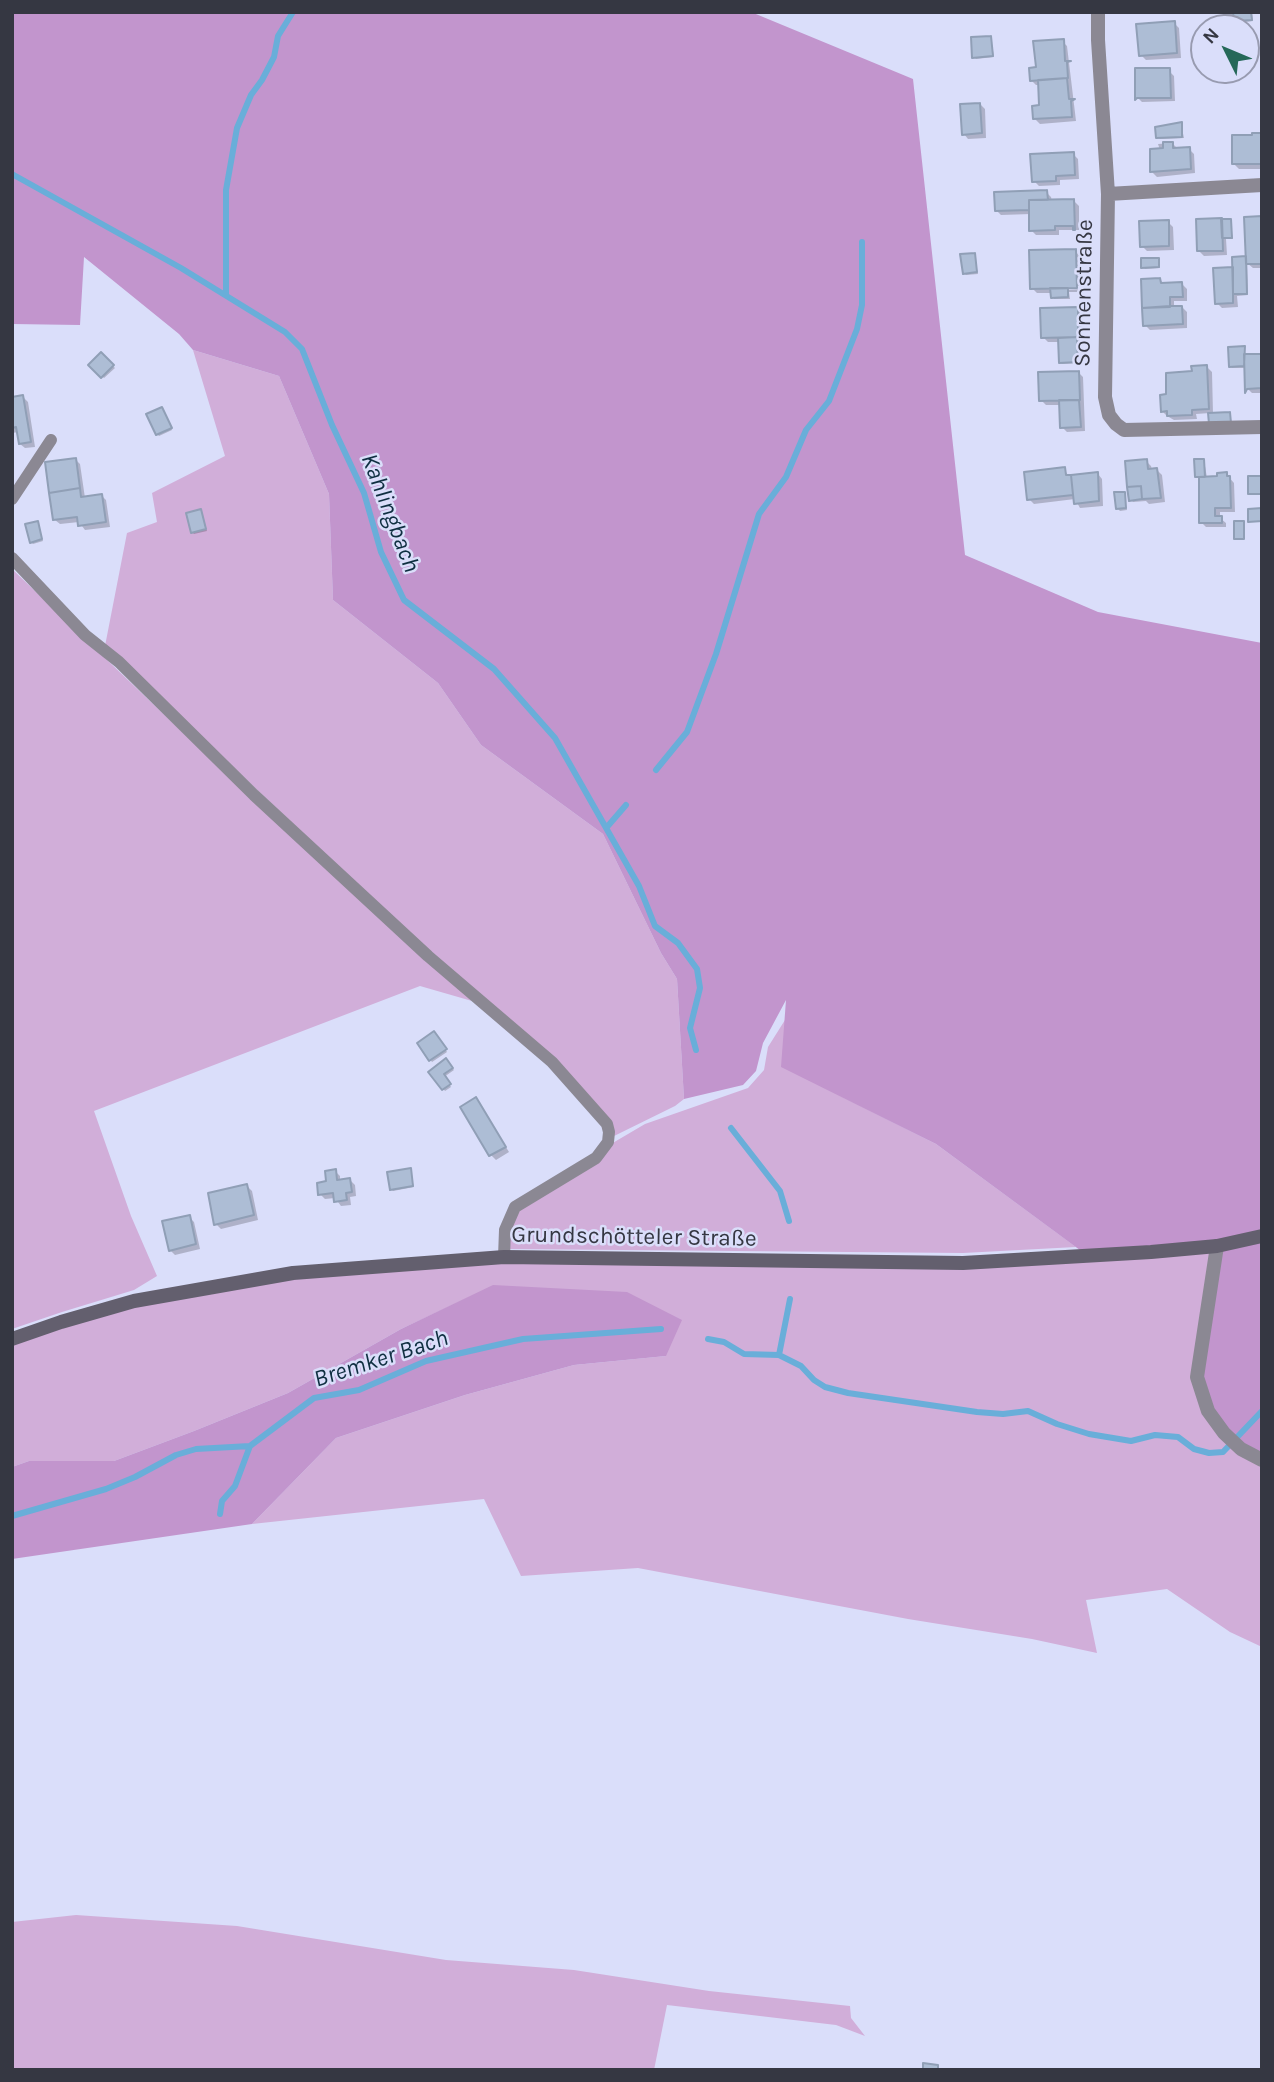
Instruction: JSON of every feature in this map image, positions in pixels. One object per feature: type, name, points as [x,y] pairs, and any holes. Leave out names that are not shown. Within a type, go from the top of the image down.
[{"type":"main road","name":"Grundschötteler Straße","points":[[12,1339],[134,1301],[293,1273],[504,1257],[962,1263],[1151,1252],[1217,1245],[1262,1236]]},
{"type":"street","name":"Sonnenstraße","points":[[1098,12],[1108,194],[1105,397],[1109,415],[1124,430],[1262,427]]},
{"type":"street","points":[[1108,194],[1262,185]]},
{"type":"street","points":[[1217,1245],[1197,1377],[1208,1411],[1224,1433],[1241,1449],[1262,1460]]},
{"type":"lane","points":[[12,499],[51,440]]},
{"type":"lane","points":[[12,558],[85,635],[119,662],[254,795],[428,956],[552,1062],[607,1124],[608,1142],[596,1158],[515,1207],[505,1230],[504,1257]]},
{"type":"shaded area","points":[[12,12],[751,12],[913,79],[965,555],[1098,612],[1262,643],[1262,1464],[1224,1433],[1197,1377],[1217,1246],[1088,1256],[936,1144],[781,1067],[786,1000],[763,1043],[756,1071],[743,1085],[684,1099],[677,979],[661,953],[603,834],[481,745],[438,683],[333,600],[329,494],[279,376],[193,350],[179,334],[84,257],[80,325],[12,324]]},
{"type":"shaded area","points":[[193,350],[279,376],[329,494],[333,600],[438,683],[481,745],[603,834],[661,953],[677,979],[684,1099],[675,1106],[610,1138],[609,1123],[105,646],[127,533],[157,522],[152,493],[225,456]]},
{"type":"shaded area","points":[[12,569],[221,769],[472,1001],[420,986],[94,1111],[131,1216],[157,1276],[134,1290],[12,1329]]},
{"type":"shaded area","points":[[785,1020],[785,1068],[936,1144],[1076,1247],[963,1253],[509,1249],[508,1230],[518,1208],[611,1144],[645,1124],[748,1088],[764,1070],[768,1047]]},
{"type":"shaded area","points":[[1217,1246],[1262,1460],[1262,1647],[1230,1632],[1167,1589],[1086,1600],[1097,1653],[638,1568],[521,1576],[484,1499],[252,1524],[336,1438],[465,1395],[574,1365],[666,1356],[493,1286],[401,1329],[288,1393],[194,1431],[114,1461],[29,1461],[12,1467],[12,1339],[61,1322],[293,1273],[504,1257],[963,1263]]},
{"type":"shaded area","points":[[493,1285],[627,1292],[682,1320],[666,1356],[574,1365],[465,1395],[336,1438],[252,1524],[12,1559],[12,1467],[29,1461],[114,1461],[194,1431],[288,1393],[401,1329]]},
{"type":"shaded area","points":[[76,1915],[237,1926],[446,1960],[574,1970],[709,1991],[850,2006],[851,2018],[865,2036],[836,2025],[667,2005],[654,2070],[12,2070],[12,1922]]},
{"type":"building","points":[[1233,12],[1251,14],[1233,14]]},
{"type":"building","points":[[1175,21],[1177,53],[1139,56],[1136,24]]},
{"type":"building","points":[[991,36],[993,56],[972,58],[971,37]]},
{"type":"building","points":[[1064,39],[1065,61],[1071,61],[1067,62],[1068,78],[1030,81],[1029,68],[1036,67],[1033,41]]},
{"type":"building","points":[[1135,68],[1170,68],[1171,98],[1135,100]]},
{"type":"building","points":[[1067,78],[1069,99],[1075,99],[1071,101],[1072,117],[1033,119],[1032,106],[1039,105],[1038,80]]},
{"type":"building","points":[[980,103],[982,133],[962,135],[960,104]]},
{"type":"building","points":[[1182,122],[1182,137],[1156,138],[1155,127]]},
{"type":"building","points":[[1262,133],[1262,164],[1232,164],[1232,135]]},
{"type":"building","points":[[1163,142],[1173,142],[1173,148],[1190,147],[1191,169],[1150,172],[1150,149],[1163,148]]},
{"type":"building","points":[[1074,152],[1075,175],[1056,176],[1056,181],[1032,182],[1030,154]]},
{"type":"building","points":[[1047,190],[1048,200],[1029,200],[1029,210],[995,211],[994,192]]},
{"type":"building","points":[[1074,199],[1075,230],[1073,226],[1055,226],[1055,230],[1029,231],[1029,200]]},
{"type":"building","points":[[1262,216],[1262,264],[1246,264],[1244,217]]},
{"type":"building","points":[[1222,218],[1223,251],[1197,251],[1196,219]]},
{"type":"building","points":[[1221,219],[1231,219],[1232,238],[1222,238]]},
{"type":"building","points":[[1169,220],[1169,246],[1140,247],[1139,221]]},
{"type":"building","points":[[1076,249],[1077,288],[1030,289],[1029,250]]},
{"type":"building","points":[[975,253],[977,272],[963,274],[960,254]]},
{"type":"building","points":[[1246,256],[1247,294],[1233,294],[1232,257]]},
{"type":"building","points":[[1141,258],[1159,258],[1159,267],[1141,268]]},
{"type":"building","points":[[1233,267],[1233,303],[1215,304],[1213,268]]},
{"type":"building","points":[[1160,278],[1161,283],[1182,282],[1183,297],[1170,297],[1170,307],[1142,308],[1141,279]]},
{"type":"building","points":[[1050,288],[1068,288],[1068,297],[1051,298]]},
{"type":"building","points":[[1182,306],[1183,324],[1143,326],[1142,308]]},
{"type":"building","points":[[1078,307],[1078,337],[1041,338],[1040,308]]},
{"type":"building","points":[[1077,337],[1078,362],[1059,363],[1058,338]]},
{"type":"building","points":[[1245,346],[1244,366],[1229,367],[1228,347]]},
{"type":"building","points":[[101,352],[114,365],[101,378],[88,365]]},
{"type":"building","points":[[1244,354],[1262,354],[1262,388],[1247,389],[1245,393]]},
{"type":"building","points":[[1207,365],[1209,409],[1192,410],[1192,415],[1167,416],[1167,411],[1161,412],[1160,395],[1166,394],[1166,373],[1192,371],[1191,366]]},
{"type":"building","points":[[1079,371],[1080,400],[1039,401],[1038,372]]},
{"type":"building","points":[[23,395],[31,442],[19,444],[16,427],[12,428],[12,397]]},
{"type":"building","points":[[1059,400],[1079,400],[1081,427],[1060,428]]},
{"type":"building","points":[[162,407],[172,428],[156,435],[146,414]]},
{"type":"building","points":[[1230,412],[1231,423],[1209,424],[1208,413]]},
{"type":"building","points":[[76,458],[80,488],[49,493],[45,462]]},
{"type":"building","points":[[1147,459],[1148,469],[1157,468],[1161,498],[1142,499],[1141,486],[1127,487],[1125,461]]},
{"type":"building","points":[[1194,459],[1204,459],[1205,477],[1195,477]]},
{"type":"building","points":[[1065,467],[1066,475],[1071,475],[1073,495],[1027,500],[1024,472]]},
{"type":"building","points":[[1098,472],[1099,501],[1074,504],[1071,475]]},
{"type":"building","points":[[1227,472],[1227,476],[1230,476],[1231,508],[1215,508],[1215,516],[1222,516],[1222,523],[1199,523],[1199,477],[1217,476],[1217,473]]},
{"type":"building","points":[[1248,476],[1262,476],[1262,494],[1248,494]]},
{"type":"building","points":[[1141,486],[1142,499],[1129,501],[1127,487]]},
{"type":"building","points":[[80,488],[81,497],[102,494],[106,522],[78,526],[77,517],[53,520],[49,493]]},
{"type":"building","points":[[1114,492],[1125,492],[1126,508],[1116,509]]},
{"type":"building","points":[[1262,508],[1262,521],[1248,522],[1248,509]]},
{"type":"building","points":[[201,509],[206,529],[191,533],[186,513]]},
{"type":"building","points":[[38,521],[42,539],[30,543],[25,524]]},
{"type":"building","points":[[1234,521],[1244,521],[1244,539],[1234,539]]},
{"type":"building","points":[[434,1031],[447,1049],[429,1061],[417,1043]]},
{"type":"building","points":[[446,1058],[453,1068],[444,1074],[451,1084],[442,1090],[428,1072]]},
{"type":"building","points":[[476,1097],[506,1147],[489,1156],[460,1107]]},
{"type":"building","points":[[411,1168],[413,1186],[390,1190],[387,1172]]},
{"type":"building","points":[[336,1169],[337,1180],[350,1178],[352,1192],[346,1193],[347,1200],[334,1202],[333,1193],[318,1195],[317,1183],[326,1181],[325,1171]]},
{"type":"building","points":[[247,1184],[254,1215],[214,1225],[208,1193]]},
{"type":"building","points":[[190,1215],[196,1244],[169,1251],[162,1221]]},
{"type":"building","points":[[923,2063],[938,2065],[938,2070],[923,2070]]},
{"type":"waterway","points":[[226,295],[226,190],[237,128],[251,95],[274,57],[278,36],[293,12]]},
{"type":"waterway","name":"Kahlingbach","points":[[12,174],[181,268],[285,332],[302,349],[332,425],[364,493],[381,552],[404,600],[494,669],[555,738],[639,886],[655,926],[678,943],[697,969],[700,988],[690,1028],[696,1050]]},
{"type":"waterway","points":[[656,770],[687,732],[716,654],[759,514],[786,477],[806,430],[829,401],[857,329],[862,305],[862,242]]},
{"type":"waterway","points":[[607,827],[626,805]]},
{"type":"waterway","points":[[731,1128],[780,1191],[789,1221]]},
{"type":"waterway","points":[[779,1355],[790,1299]]},
{"type":"waterway","name":"Bremker Bach","points":[[12,1516],[106,1489],[176,1455],[196,1449],[250,1446],[314,1398],[359,1390],[426,1361],[523,1339],[661,1329]]},
{"type":"waterway","name":"Bremker Bach","points":[[708,1339],[724,1342],[744,1354],[779,1355],[801,1366],[825,1387],[848,1393],[977,1412],[1003,1414],[1028,1411],[1089,1434],[1131,1441],[1155,1435],[1178,1437],[1194,1449],[1209,1453],[1223,1452],[1262,1411]]},
{"type":"waterway","points":[[220,1514],[222,1501],[235,1486],[250,1446]]}]
